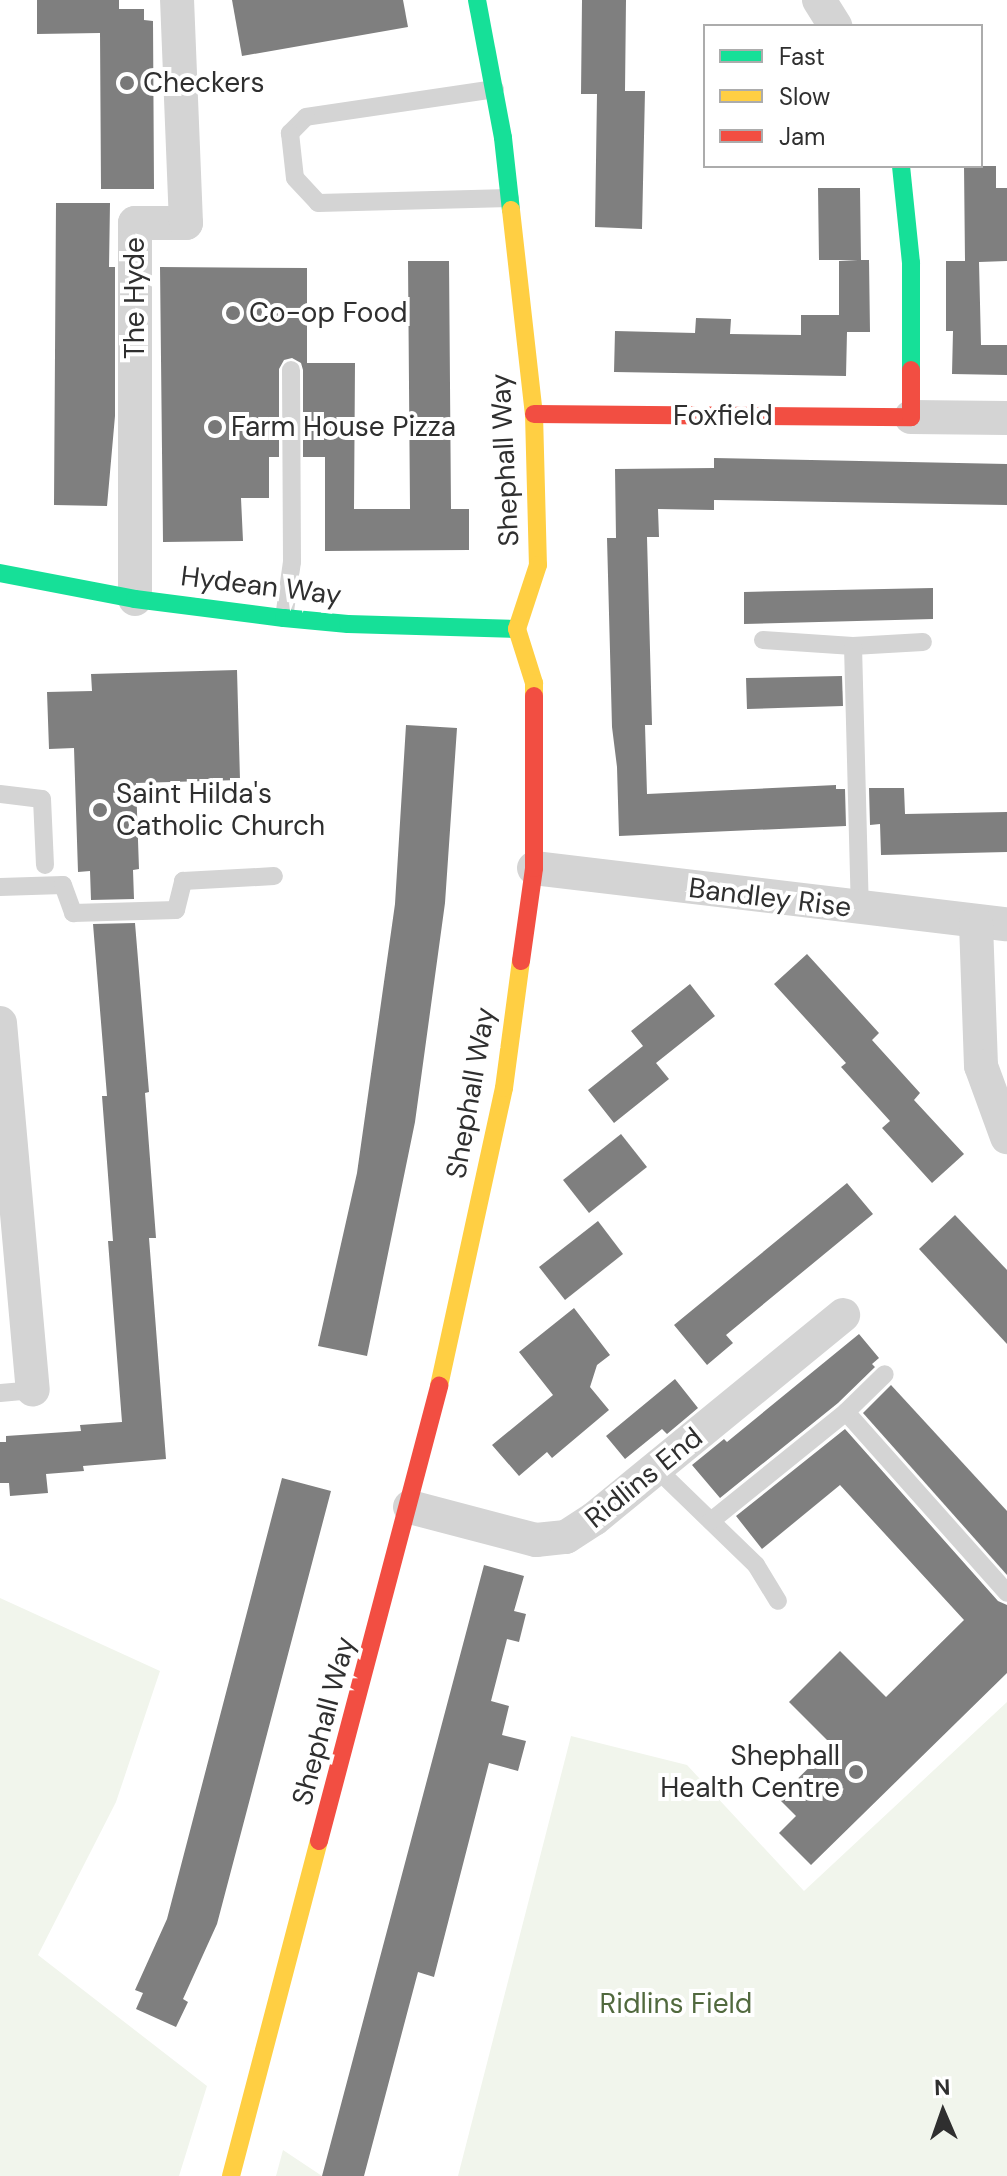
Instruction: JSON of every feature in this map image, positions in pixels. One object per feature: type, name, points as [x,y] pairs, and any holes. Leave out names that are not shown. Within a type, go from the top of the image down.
[{"type":"street","name":"The Hyde","points":[[135,599],[135,223],[186,223],[177,0]]},
{"type":"street","name":"Shephall Way","points":[[231,2176],[410,1507],[446,1361],[504,1088],[534,868],[534,683],[517,629],[538,565],[534,414],[495,89],[477,0]]},
{"type":"street","points":[[819,0],[834,24]]},
{"type":"street","points":[[901,168],[911,263],[911,417]]},
{"type":"street","name":"Foxfield","points":[[534,414],[1007,418]]},
{"type":"street","name":"Hydean Way","points":[[0,573],[135,599],[284,618],[348,624],[517,629]]},
{"type":"street","name":"Bandley Rise","points":[[534,868],[992,924]]},
{"type":"street","points":[[992,924],[981,1066],[1007,1137]]},
{"type":"street","points":[[0,1023],[16,1392]]},
{"type":"street","name":"Ridlins End","points":[[410,1507],[536,1540],[549,1540],[580,1530],[843,1315]]},
{"type":"lane","points":[[495,89],[306,117],[290,133],[295,178],[318,203],[510,198]]},
{"type":"lane","points":[[284,618],[292,562],[291,370]]},
{"type":"lane","points":[[763,640],[853,646],[923,642]]},
{"type":"lane","points":[[853,646],[860,909]]},
{"type":"lane","points":[[0,794],[42,799],[45,865]]},
{"type":"lane","points":[[0,887],[63,885],[73,913],[176,910],[183,881],[274,876]]},
{"type":"lane","points":[[711,1521],[846,1412],[885,1374]]},
{"type":"lane","points":[[846,1412],[1007,1593]]},
{"type":"lane","points":[[657,1469],[756,1565],[778,1601]]},
{"type":"green space","points":[[0,1598],[160,1671],[116,1802],[38,1955],[207,2086],[179,2176],[0,2176]]},
{"type":"green space","name":"Ridlins Field","points":[[1007,1702],[1007,2176],[458,2176],[571,1736],[687,1765],[804,1891]]},
{"type":"green space","points":[[283,2150],[322,2176],[276,2176]]},
{"type":"building","points":[[37,0],[119,0],[119,9],[144,9],[144,20],[153,21],[154,189],[101,189],[100,33],[37,34]]},
{"type":"building","points":[[232,0],[403,0],[408,27],[242,56]]},
{"type":"building","points":[[582,0],[626,0],[625,91],[645,91],[642,229],[595,227],[597,94],[581,94]]},
{"type":"building","points":[[996,166],[996,188],[1007,188],[1007,261],[979,262],[981,345],[1007,345],[1007,375],[952,374],[953,331],[946,331],[946,261],[965,261],[964,168]]},
{"type":"building","points":[[818,188],[860,188],[861,260],[869,260],[870,332],[847,332],[846,376],[614,372],[615,331],[695,333],[696,318],[731,319],[730,334],[801,335],[801,315],[839,315],[839,261],[858,260],[819,260]]},
{"type":"building","points":[[56,203],[110,203],[109,267],[115,267],[115,416],[107,506],[54,505]]},
{"type":"building","points":[[408,261],[449,261],[451,509],[469,509],[469,550],[325,551],[325,457],[303,457],[303,370],[301,363],[292,358],[284,360],[279,369],[279,457],[269,457],[269,498],[241,498],[243,541],[163,542],[160,267],[307,268],[307,363],[355,363],[354,509],[410,509]]},
{"type":"building","points":[[714,458],[1007,464],[1007,505],[714,500],[714,510],[658,509],[659,537],[647,537],[652,725],[645,725],[647,794],[836,785],[836,789],[845,789],[846,826],[619,836],[617,767],[612,727],[607,538],[616,538],[615,469],[714,468]]},
{"type":"building","points":[[933,588],[933,619],[744,624],[744,592]]},
{"type":"building","name":"Saint Hilda's Catholic Church","points":[[237,670],[240,780],[136,783],[139,869],[133,870],[134,899],[91,900],[90,871],[78,872],[74,748],[49,749],[47,692],[92,691],[91,674]]},
{"type":"building","points":[[842,676],[843,706],[747,709],[746,678]]},
{"type":"building","points":[[406,725],[457,728],[445,903],[415,1122],[367,1356],[318,1346],[357,1173],[395,904]]},
{"type":"building","points":[[869,788],[904,788],[905,814],[1007,812],[1007,852],[881,855],[880,824],[870,825]]},
{"type":"building","points":[[135,923],[149,1092],[145,1093],[156,1238],[149,1238],[166,1459],[83,1466],[84,1471],[46,1474],[48,1493],[10,1496],[9,1483],[0,1483],[0,1442],[6,1442],[6,1436],[81,1431],[80,1425],[122,1422],[108,1241],[113,1241],[102,1096],[107,1096],[93,924]]},
{"type":"building","points":[[807,954],[879,1033],[872,1040],[920,1093],[914,1100],[964,1154],[932,1183],[882,1128],[890,1121],[841,1067],[846,1063],[774,984]]},
{"type":"building","points":[[690,984],[715,1016],[656,1063],[669,1079],[614,1123],[588,1090],[643,1046],[631,1031]]},
{"type":"building","points":[[621,1134],[647,1167],[589,1213],[563,1180]]},
{"type":"building","points":[[847,1183],[873,1214],[726,1335],[733,1343],[707,1365],[674,1325]]},
{"type":"building","points":[[955,1215],[1007,1270],[1007,1344],[919,1249]]},
{"type":"building","points":[[598,1221],[623,1254],[565,1300],[539,1267]]},
{"type":"building","points":[[574,1308],[610,1355],[597,1365],[590,1387],[609,1410],[552,1458],[547,1452],[519,1476],[492,1445],[553,1395],[519,1352]]},
{"type":"building","points":[[859,1334],[879,1358],[872,1364],[875,1367],[838,1403],[720,1498],[692,1465],[724,1439],[727,1442]]},
{"type":"building","points":[[675,1379],[698,1408],[667,1434],[662,1429],[625,1459],[606,1436]]},
{"type":"building","points":[[891,1385],[1007,1511],[1007,1575],[863,1413]]},
{"type":"building","points":[[845,1429],[998,1601],[1007,1605],[1007,1673],[811,1865],[779,1833],[796,1816],[778,1798],[832,1745],[789,1702],[840,1651],[886,1697],[964,1620],[840,1485],[762,1549],[736,1516]]},
{"type":"building","points":[[282,1478],[331,1491],[217,1924],[183,1999],[188,2002],[176,2027],[136,2009],[143,1993],[135,1990],[167,1919]]},
{"type":"building","points":[[484,1565],[524,1576],[514,1611],[526,1614],[519,1642],[507,1639],[491,1701],[509,1706],[502,1735],[526,1741],[518,1771],[489,1763],[434,1977],[418,1972],[364,2176],[322,2176]]},
{"type":"traffic: fast","points":[[477,0],[503,138],[511,210]]},
{"type":"traffic: fast","points":[[901,168],[911,263],[911,370]]},
{"type":"traffic: fast","points":[[0,573],[135,599],[284,618],[348,624],[517,629]]},
{"type":"traffic: slow","points":[[511,210],[534,414],[538,565],[517,629],[534,683],[534,696]]},
{"type":"traffic: slow","points":[[439,1386],[504,1088],[521,961]]},
{"type":"traffic: slow","points":[[231,2176],[319,1841]]},
{"type":"traffic: jam","points":[[534,414],[911,417],[911,370]]},
{"type":"traffic: jam","points":[[521,961],[534,868],[534,696]]},
{"type":"traffic: jam","points":[[319,1841],[439,1386]]},
{"type":"place","name":"Checkers","points":[[127,83]]},
{"type":"place","name":"Co-op Food","points":[[233,313]]},
{"type":"place","name":"Farm House Pizza","points":[[215,427]]},
{"type":"place","name":"Saint Hilda's Catholic Church","points":[[100,810]]},
{"type":"place","name":"Shephall Health Centre","points":[[856,1772]]}]
